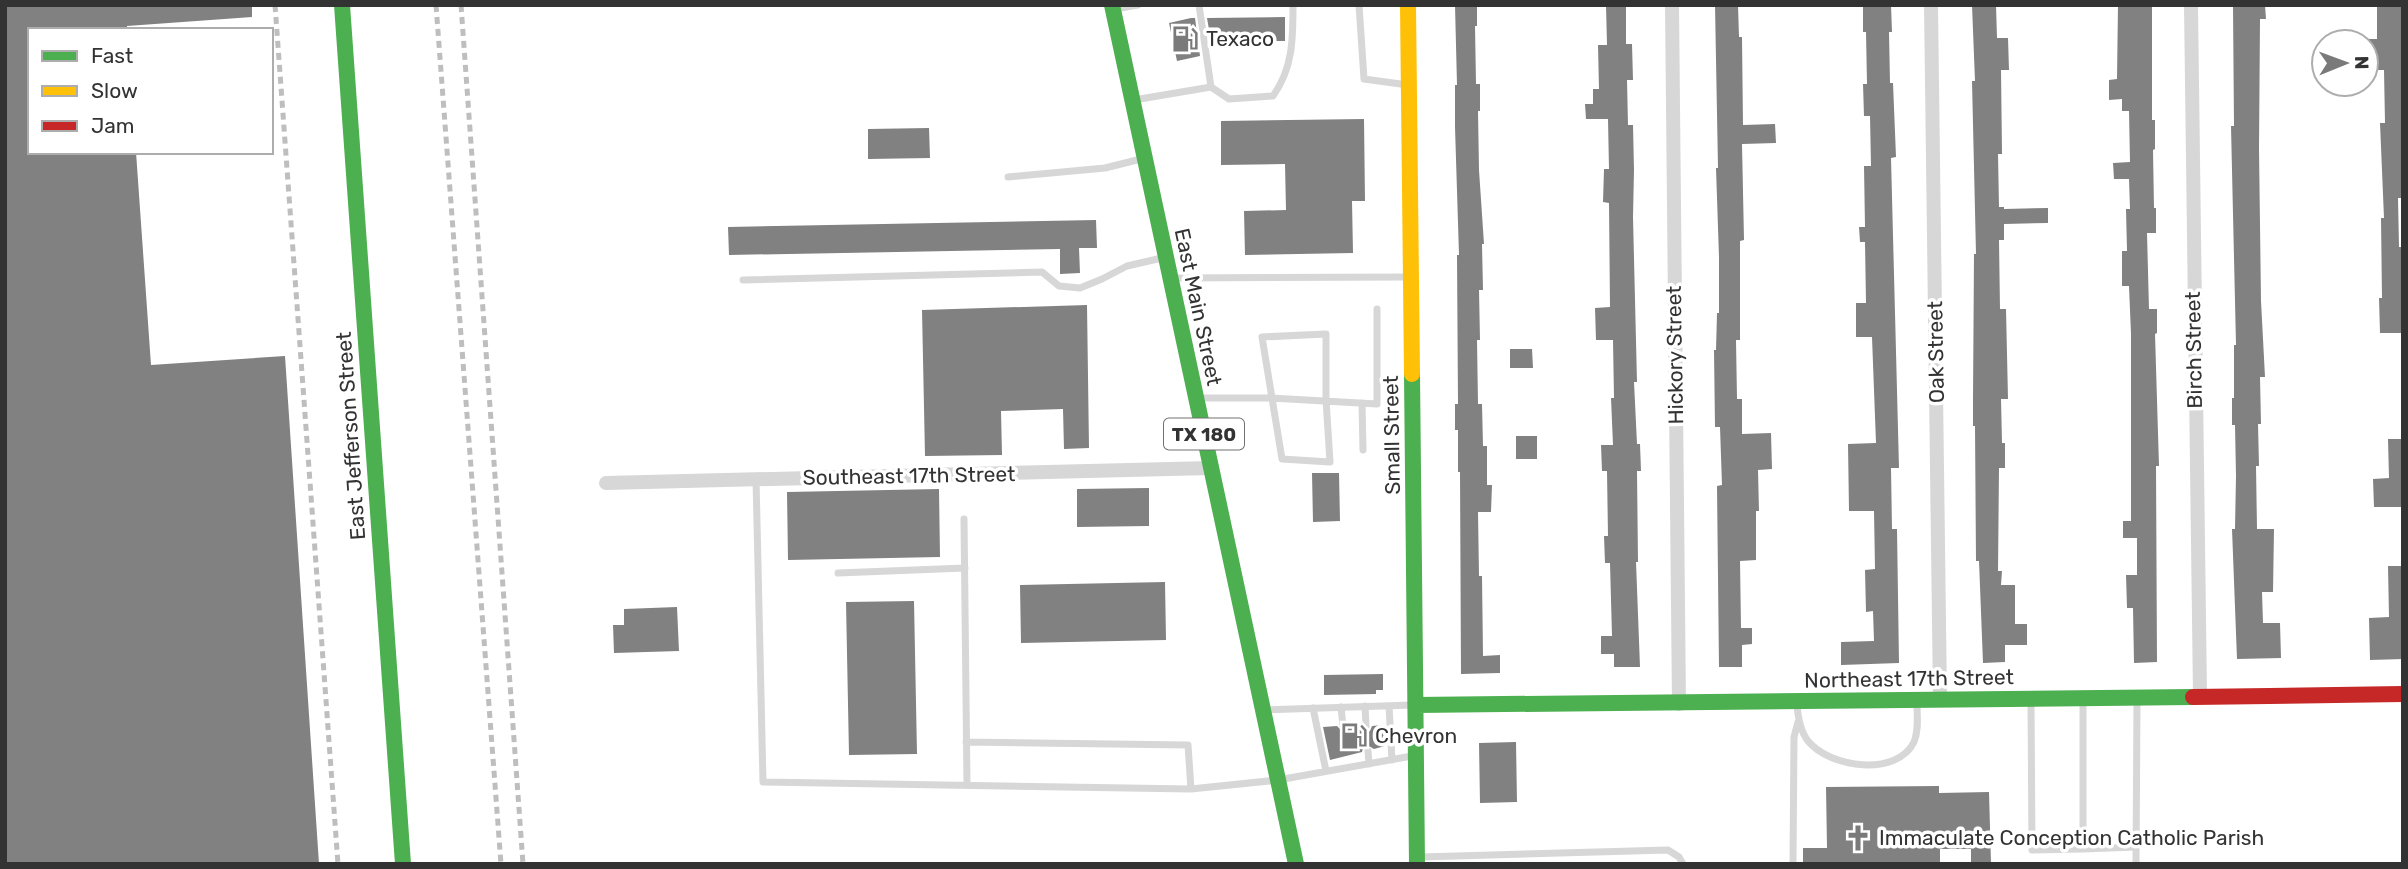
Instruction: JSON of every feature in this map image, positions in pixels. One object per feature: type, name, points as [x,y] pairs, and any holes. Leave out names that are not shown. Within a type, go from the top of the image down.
[{"type":"street","name":"East Jefferson Street","points":[[342,5],[403,864]]},
{"type":"street","name":"Small Street","points":[[1408,5],[1417,860]]},
{"type":"street","name":"Hickory Street","points":[[1672,5],[1679,704]]},
{"type":"street","name":"Oak Street","points":[[1931,5],[1940,699]]},
{"type":"street","name":"Birch Street","points":[[2191,5],[2200,695]]},
{"type":"street","name":"East Main Street","points":[[1113,7],[1296,864]]},
{"type":"street","name":"Southeast 17th Street","points":[[606,483],[1211,468]]},
{"type":"street","name":"Northeast 17th Street","points":[[1416,705],[2403,694]]},
{"type":"lane","points":[[1113,7],[1138,5]]},
{"type":"lane","points":[[1199,5],[1211,87]]},
{"type":"lane","points":[[1133,100],[1211,87],[1229,99],[1273,96],[1284,80],[1293,51],[1293,5]]},
{"type":"lane","points":[[1359,5],[1364,79],[1409,85]]},
{"type":"lane","points":[[1008,177],[1105,167],[1145,158]]},
{"type":"lane","points":[[743,280],[1041,272],[1059,286],[1080,288],[1127,266],[1166,257]]},
{"type":"lane","points":[[1171,278],[1411,277]]},
{"type":"lane","points":[[1196,398],[1271,398],[1377,404],[1377,309]]},
{"type":"lane","points":[[1326,334],[1330,462],[1282,459],[1271,398],[1262,337],[1326,334]]},
{"type":"lane","points":[[1362,403],[1363,450]]},
{"type":"lane","points":[[756,479],[763,782],[1191,789],[1278,780],[1416,755]]},
{"type":"lane","points":[[964,519],[967,785]]},
{"type":"lane","points":[[838,573],[964,568]]},
{"type":"lane","points":[[2136,864],[2137,696]]},
{"type":"lane","points":[[2083,697],[2083,849]]},
{"type":"lane","points":[[2031,698],[2032,850],[2136,847]]},
{"type":"lane","points":[[1798,722],[1807,741],[1831,758],[1867,765],[1891,762],[1904,755],[1914,742],[1917,730],[1917,699]]},
{"type":"lane","points":[[1793,864],[1794,737],[1798,722],[1797,702]]},
{"type":"lane","points":[[1263,711],[1416,705]]},
{"type":"lane","points":[[1365,706],[1366,726]]},
{"type":"lane","points":[[1389,706],[1392,760]]},
{"type":"lane","points":[[1341,707],[1343,726]]},
{"type":"lane","points":[[1313,708],[1326,771]]},
{"type":"lane","points":[[966,742],[1188,745],[1191,789]]},
{"type":"lane","points":[[1368,751],[1370,764]]},
{"type":"lane","points":[[1346,756],[1348,767]]},
{"type":"lane","points":[[1417,860],[1668,850],[1679,857],[1683,864]]},
{"type":"building","points":[[5,5],[252,5],[252,17],[127,28],[28,28],[28,154],[136,154],[151,365],[285,356],[319,864],[5,864]]},
{"type":"building","points":[[1455,5],[1477,5],[1476,84],[1480,84],[1479,170],[1484,244],[1483,290],[1479,290],[1480,340],[1477,340],[1478,404],[1482,404],[1483,446],[1487,446],[1487,485],[1492,485],[1491,512],[1478,512],[1479,576],[1482,576],[1483,656],[1500,655],[1500,673],[1461,674],[1460,472],[1458,430],[1455,430],[1455,404],[1458,404],[1459,255]]},
{"type":"building","points":[[1606,5],[1626,5],[1626,44],[1632,44],[1633,80],[1627,80],[1628,125],[1633,125],[1637,382],[1634,382],[1641,471],[1637,471],[1636,562],[1640,667],[1614,667],[1614,654],[1601,654],[1601,636],[1612,636],[1610,563],[1605,563],[1604,536],[1608,536],[1607,471],[1602,471],[1601,445],[1613,445],[1613,340],[1596,340],[1595,308],[1610,307],[1609,203],[1603,202],[1604,169],[1609,169],[1608,119],[1586,119],[1585,104],[1593,104],[1593,89],[1599,89],[1598,45],[1607,45]]},
{"type":"building","points":[[1715,5],[1738,5],[1739,37],[1742,37],[1743,125],[1775,124],[1776,143],[1742,144],[1744,240],[1740,241],[1740,340],[1736,340],[1737,399],[1742,399],[1742,434],[1771,433],[1772,469],[1758,470],[1756,560],[1740,561],[1741,628],[1752,628],[1752,644],[1742,645],[1742,667],[1719,667],[1717,486],[1722,485],[1720,427],[1715,427],[1714,350],[1719,313],[1719,257]]},
{"type":"building","points":[[1863,5],[1891,5],[1890,83],[1893,83],[1896,157],[1891,158],[1899,468],[1891,468],[1892,529],[1897,529],[1899,663],[1841,665],[1841,642],[1874,641],[1873,611],[1866,612],[1865,570],[1875,569],[1874,511],[1849,511],[1848,444],[1876,443],[1872,337],[1856,337],[1856,303],[1866,303],[1865,242],[1860,242],[1859,227],[1865,227],[1864,166],[1871,166],[1870,116],[1864,116],[1863,84],[1867,84]]},
{"type":"building","points":[[1972,5],[1996,5],[1997,38],[2008,38],[2009,70],[2001,70],[2002,154],[1998,154],[1999,207],[2048,208],[2048,223],[2004,224],[2004,240],[1999,240],[2000,309],[2006,309],[2008,399],[2001,399],[2005,468],[1999,468],[1998,571],[2002,571],[2001,585],[2015,585],[2015,624],[2027,624],[2027,645],[2005,645],[2005,662],[1983,663],[1979,561],[1976,561],[1973,426],[1976,254]]},
{"type":"building","points":[[2118,5],[2152,5],[2152,120],[2155,120],[2153,150],[2156,233],[2147,233],[2149,309],[2157,309],[2157,662],[2134,663],[2133,608],[2127,608],[2126,575],[2137,575],[2137,538],[2123,538],[2123,521],[2131,521],[2131,334],[2129,286],[2122,286],[2122,251],[2127,251],[2126,209],[2130,209],[2129,179],[2114,179],[2113,163],[2130,162],[2129,111],[2122,111],[2122,99],[2109,100],[2109,80],[2117,79]]},
{"type":"building","points":[[2233,5],[2265,5],[2266,19],[2260,19],[2259,148],[2265,377],[2260,377],[2261,424],[2258,424],[2259,466],[2256,466],[2257,529],[2274,529],[2273,592],[2262,592],[2263,623],[2280,623],[2281,658],[2237,659],[2232,529],[2235,529],[2236,476],[2235,425],[2232,425],[2236,345],[2231,126],[2234,126]]},
{"type":"building","points":[[2377,5],[2403,5],[2403,198],[2398,198],[2399,247],[2403,247],[2403,333],[2380,333],[2381,218],[2384,218],[2380,123],[2385,123],[2384,70],[2380,70],[2380,28],[2377,28]]},
{"type":"building","points":[[1285,17],[1285,41],[1211,41],[1207,18]]},
{"type":"building","name":"Texaco","points":[[1195,18],[1200,56],[1177,61],[1169,23]]},
{"type":"building","points":[[1364,119],[1365,201],[1352,201],[1353,253],[1245,255],[1244,211],[1286,210],[1285,164],[1221,165],[1221,121]]},
{"type":"building","points":[[929,128],[930,158],[868,159],[868,129]]},
{"type":"building","points":[[1096,220],[1097,248],[1079,248],[1080,273],[1060,274],[1060,249],[729,255],[728,227]]},
{"type":"building","points":[[1087,305],[1089,448],[1064,449],[1063,409],[1001,411],[1002,455],[925,456],[922,310]]},
{"type":"building","points":[[1510,349],[1532,349],[1533,368],[1510,368]]},
{"type":"building","points":[[1516,436],[1537,436],[1537,459],[1516,459]]},
{"type":"building","points":[[2388,439],[2403,439],[2403,507],[2374,507],[2373,479],[2389,478]]},
{"type":"building","points":[[1312,473],[1339,473],[1340,521],[1313,522]]},
{"type":"building","points":[[1149,488],[1149,526],[1077,527],[1077,489]]},
{"type":"building","points":[[939,489],[940,557],[788,560],[787,492]]},
{"type":"building","points":[[2388,566],[2403,566],[2403,659],[2370,660],[2369,618],[2389,617]]},
{"type":"building","points":[[1165,582],[1166,640],[1021,643],[1020,585]]},
{"type":"building","points":[[914,601],[917,754],[849,755],[846,602]]},
{"type":"building","points":[[677,607],[679,651],[614,653],[613,625],[624,625],[624,609]]},
{"type":"building","points":[[1383,674],[1383,690],[1376,690],[1376,694],[1324,695],[1324,675]]},
{"type":"building","name":"Chevron","points":[[1383,725],[1385,746],[1374,749],[1367,745],[1362,752],[1330,760],[1323,727],[1337,726],[1343,732],[1349,726],[1360,726],[1366,732],[1370,731],[1372,726]]},
{"type":"building","points":[[1516,742],[1517,802],[1480,803],[1479,743]]},
{"type":"building","points":[[1939,786],[1939,793],[1989,792],[1991,864],[1971,864],[1971,849],[1940,849],[1940,864],[1803,864],[1803,848],[1827,848],[1826,787]]},
{"type":"railway","points":[[275,5],[338,864]]},
{"type":"railway","points":[[436,5],[501,864]]},
{"type":"railway","points":[[461,5],[523,864]]},
{"type":"traffic: fast","points":[[342,5],[403,864]]},
{"type":"traffic: fast","points":[[1112,5],[1296,864]]},
{"type":"traffic: fast","points":[[1412,374],[1417,864]]},
{"type":"traffic: fast","points":[[1416,705],[2193,697]]},
{"type":"traffic: slow","points":[[1408,5],[1412,374]]},
{"type":"traffic: jam","points":[[2193,697],[2403,694]]},
{"type":"place","name":"Texaco","points":[[1185,39]]},
{"type":"place","name":"Chevron","points":[[1354,736]]},
{"type":"place","name":"Immaculate Conception Catholic Parish","points":[[1858,838]]}]
